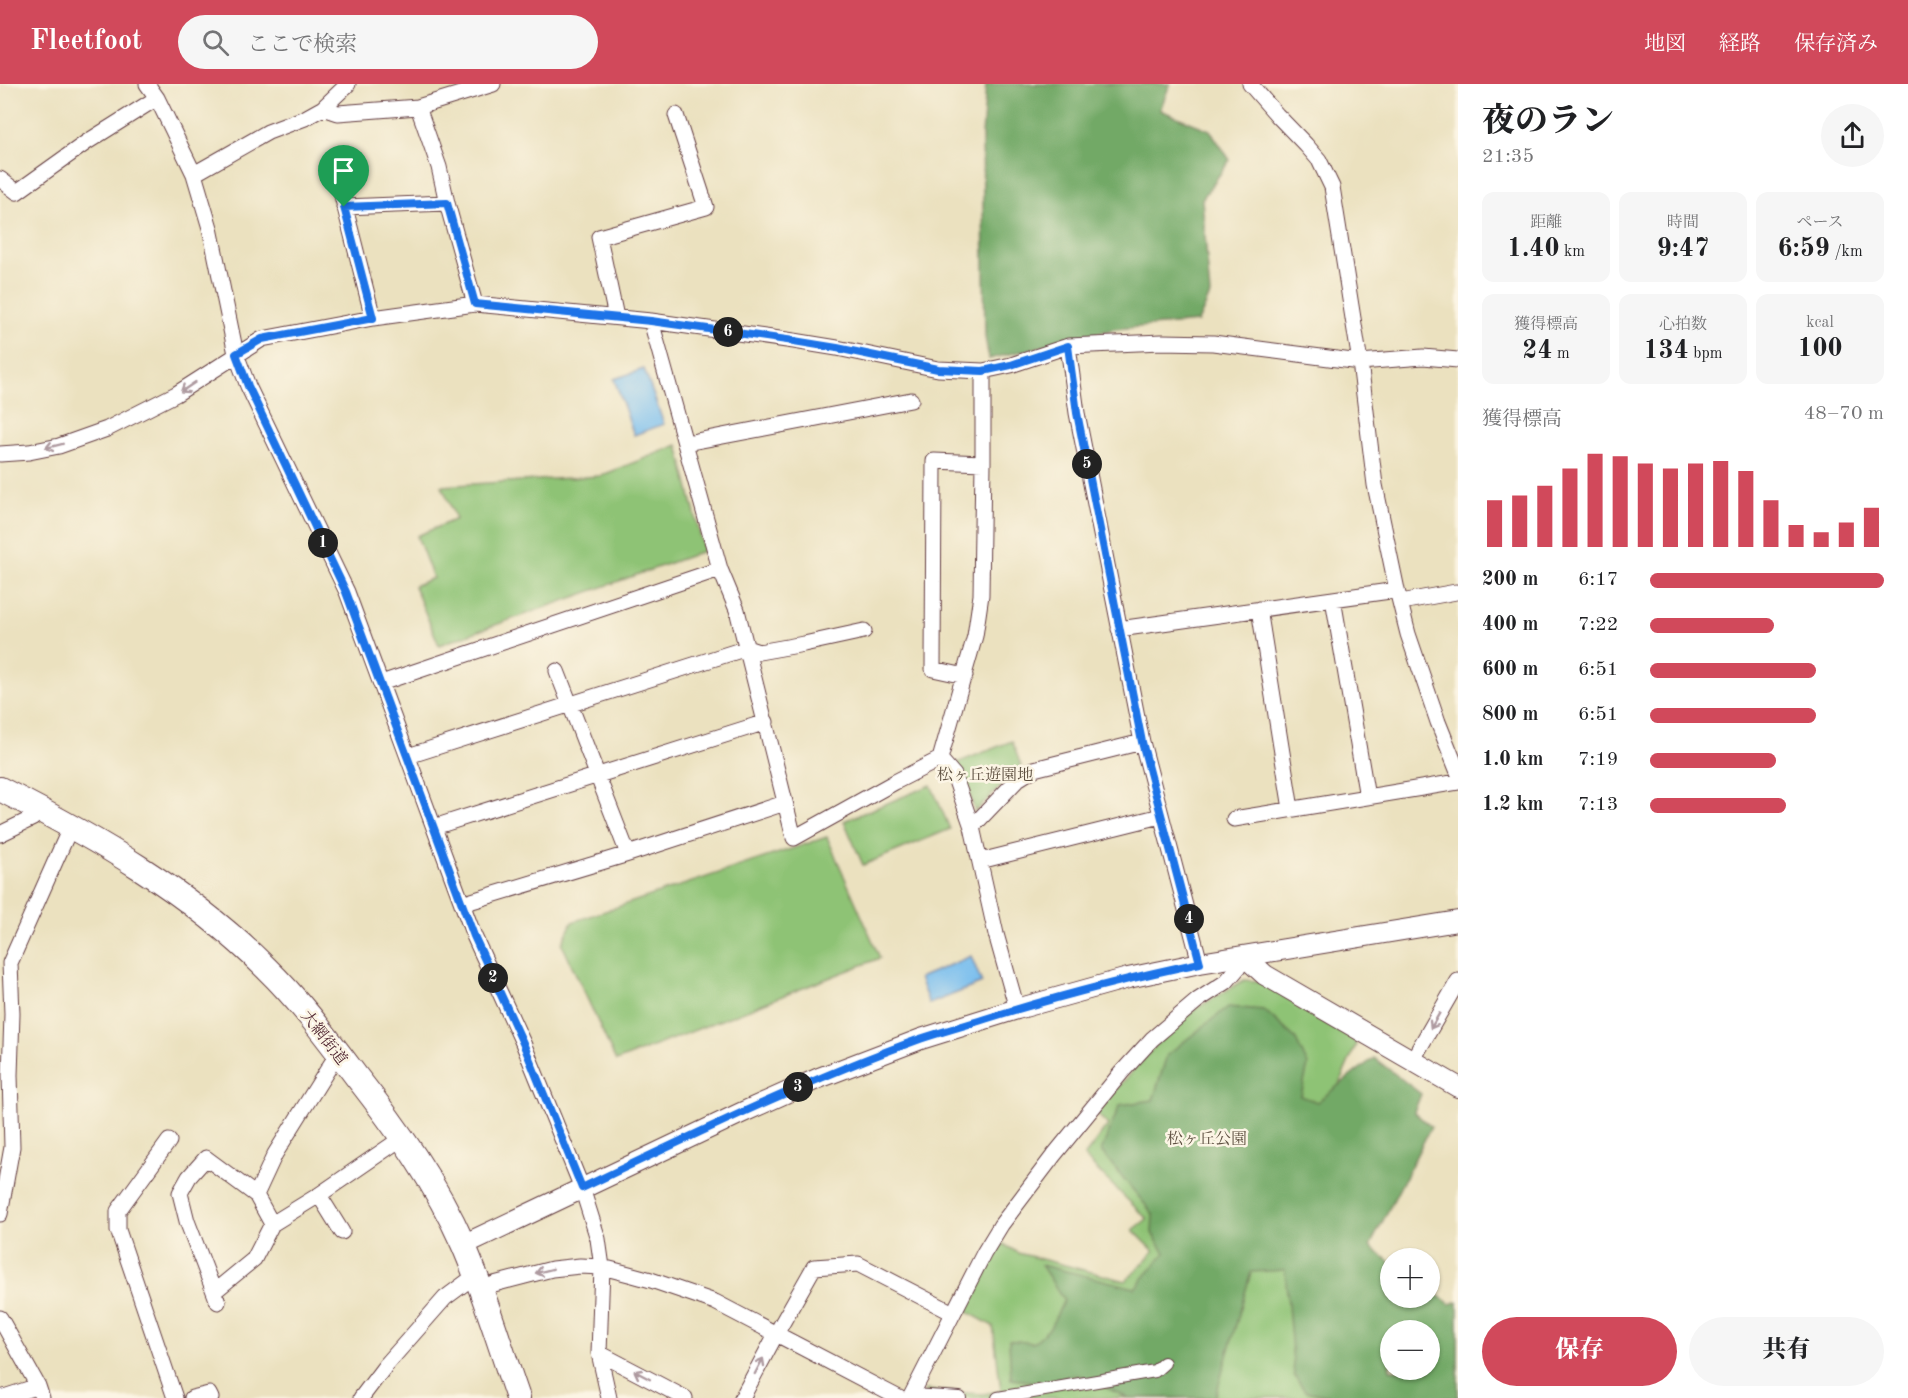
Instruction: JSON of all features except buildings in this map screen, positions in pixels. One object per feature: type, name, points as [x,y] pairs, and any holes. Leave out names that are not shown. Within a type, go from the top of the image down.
[{"type":"main road","name":"大網街道","points":[[0,789],[71,826],[165,883],[232,936],[281,983],[338,1053],[402,1138],[443,1204],[478,1283],[518,1398]]},
{"type":"street","points":[[147,84],[157,98],[194,174],[210,228],[236,354],[248,386],[346,592],[462,904],[523,1043],[582,1188],[598,1239],[602,1267],[599,1353],[609,1398]]},
{"type":"street","points":[[194,174],[268,132],[305,118],[323,108],[348,84]]},
{"type":"street","points":[[323,108],[338,113],[418,107],[493,84]]},
{"type":"street","points":[[1250,84],[1319,160],[1332,188],[1360,362],[1376,485],[1399,596],[1408,634],[1458,772]]},
{"type":"street","points":[[0,179],[17,192],[87,142],[157,98]]},
{"type":"street","points":[[418,107],[440,167],[447,203],[475,304]]},
{"type":"street","points":[[616,317],[599,237],[706,207],[676,115]]},
{"type":"street","points":[[336,172],[373,318]]},
{"type":"street","points":[[344,207],[447,203]]},
{"type":"street","points":[[0,454],[29,452],[59,446],[106,429],[176,394],[262,339],[373,318],[475,304],[651,321],[837,348],[938,369],[983,371],[1011,365],[1068,346],[1162,342],[1213,343],[1360,362],[1423,357],[1458,360]]},
{"type":"street","points":[[651,321],[720,569],[737,610],[794,838],[940,759],[965,676],[975,636],[981,595],[984,463],[983,371]]},
{"type":"street","points":[[1068,346],[1077,413],[1142,742],[1200,963]]},
{"type":"street","points":[[686,443],[911,400]]},
{"type":"street","points":[[965,676],[933,669],[934,461],[984,463]]},
{"type":"street","points":[[381,683],[720,569]]},
{"type":"street","points":[[1119,629],[1333,599],[1456,592]]},
{"type":"street","points":[[1333,599],[1367,797]]},
{"type":"street","points":[[1259,609],[1292,809]]},
{"type":"street","points":[[408,756],[747,648],[759,652],[804,645],[864,631]]},
{"type":"street","points":[[558,670],[628,854]]},
{"type":"street","points":[[434,827],[766,722]]},
{"type":"street","points":[[972,827],[1018,779],[1034,769],[1142,742]]},
{"type":"street","points":[[940,759],[954,775],[972,827],[996,934],[1017,1009]]},
{"type":"street","points":[[1234,819],[1458,782]]},
{"type":"street","points":[[462,904],[628,854],[785,803]]},
{"type":"street","points":[[0,834],[33,818],[37,807]]},
{"type":"street","points":[[980,861],[1161,816]]},
{"type":"street","points":[[0,1214],[12,1147],[5,1075],[12,1014],[5,1000],[10,963],[71,826]]},
{"type":"street","points":[[463,1245],[741,1113],[819,1078],[921,1039],[1128,978],[1200,963],[1458,921]]},
{"type":"street","points":[[1244,956],[1265,975],[1458,1087]]},
{"type":"street","points":[[907,1397],[1001,1225],[1084,1116],[1152,1039],[1198,1000],[1226,982],[1238,968],[1244,956]]},
{"type":"street","points":[[1412,1061],[1458,981]]},
{"type":"street","points":[[256,1194],[275,1154],[338,1053]]},
{"type":"street","points":[[272,1224],[256,1194],[206,1158],[180,1193],[187,1221],[216,1297],[254,1259],[272,1224],[402,1138]]},
{"type":"street","points":[[169,1141],[118,1211],[118,1230],[175,1398]]},
{"type":"street","points":[[319,1195],[342,1233]]},
{"type":"street","points":[[742,1398],[814,1267],[858,1264],[953,1313]]},
{"type":"street","points":[[361,1398],[386,1365],[445,1298],[478,1283],[494,1284],[552,1269],[580,1266],[602,1267],[651,1280],[715,1302],[907,1397],[960,1398]]},
{"type":"street","points":[[0,1318],[40,1392],[1,1398]]},
{"type":"street","points":[[599,1353],[685,1398]]},
{"type":"street","points":[[998,1398],[1155,1371],[1164,1363]]},
{"type":"street","points":[[192,1398],[209,1394],[211,1398]]},
{"type":"green space","points":[[986,84],[1170,84],[1160,110],[1210,130],[1230,160],[1202,199],[1210,295],[1198,322],[1115,329],[989,359],[985,337],[982,135]]},
{"type":"green space","points":[[678,445],[704,551],[439,645],[414,586],[433,578],[417,536],[456,519],[442,486],[600,476]]},
{"type":"green space","name":"松ヶ丘遊園地","points":[[1012,741],[1021,766],[975,812],[963,772],[954,764]]},
{"type":"green space","points":[[931,785],[950,829],[863,865],[844,821]]},
{"type":"green space","points":[[827,837],[880,958],[616,1061],[562,944],[572,922]]},
{"type":"green space","name":"松ヶ丘公園","points":[[1244,980],[1258,981],[1352,1035],[1356,1045],[1297,1181],[1338,1398],[926,1398],[926,1390],[983,1394],[1001,1391],[993,1326],[962,1309],[999,1241],[1018,1253],[1126,1281],[1154,1251],[1133,1230],[1147,1219],[1084,1157],[1108,1125],[1097,1114],[1166,1034],[1195,1009]]},
{"type":"green space","name":"松ヶ丘公園","points":[[1228,1007],[1264,1010],[1295,1038],[1308,1065],[1301,1096],[1317,1102],[1374,1058],[1421,1094],[1414,1112],[1431,1127],[1370,1246],[1380,1254],[1380,1308],[1440,1308],[1440,1296],[1450,1304],[1458,1301],[1458,1398],[1338,1398],[1305,1391],[1294,1375],[1285,1270],[1251,1272],[1215,1398],[1128,1398],[1077,1374],[1047,1383],[1011,1379],[1009,1340],[1033,1343],[1050,1328],[1064,1300],[1041,1265],[1135,1288],[1165,1253],[1152,1233],[1153,1214],[1101,1151],[1120,1105],[1153,1100],[1167,1055]]},
{"type":"water","points":[[644,369],[664,424],[634,435],[614,379]]},
{"type":"water","points":[[971,956],[982,983],[929,1004],[919,978]]},
{"type":"route","points":[[447,203],[475,304],[651,321],[794,341],[938,369],[983,371],[1011,365],[1068,346],[1077,413],[1142,742],[1200,963],[1128,978],[921,1039],[819,1078],[582,1188],[523,1043],[474,936],[346,592],[248,386],[236,354],[262,339],[373,318],[344,207],[447,203]]}]
